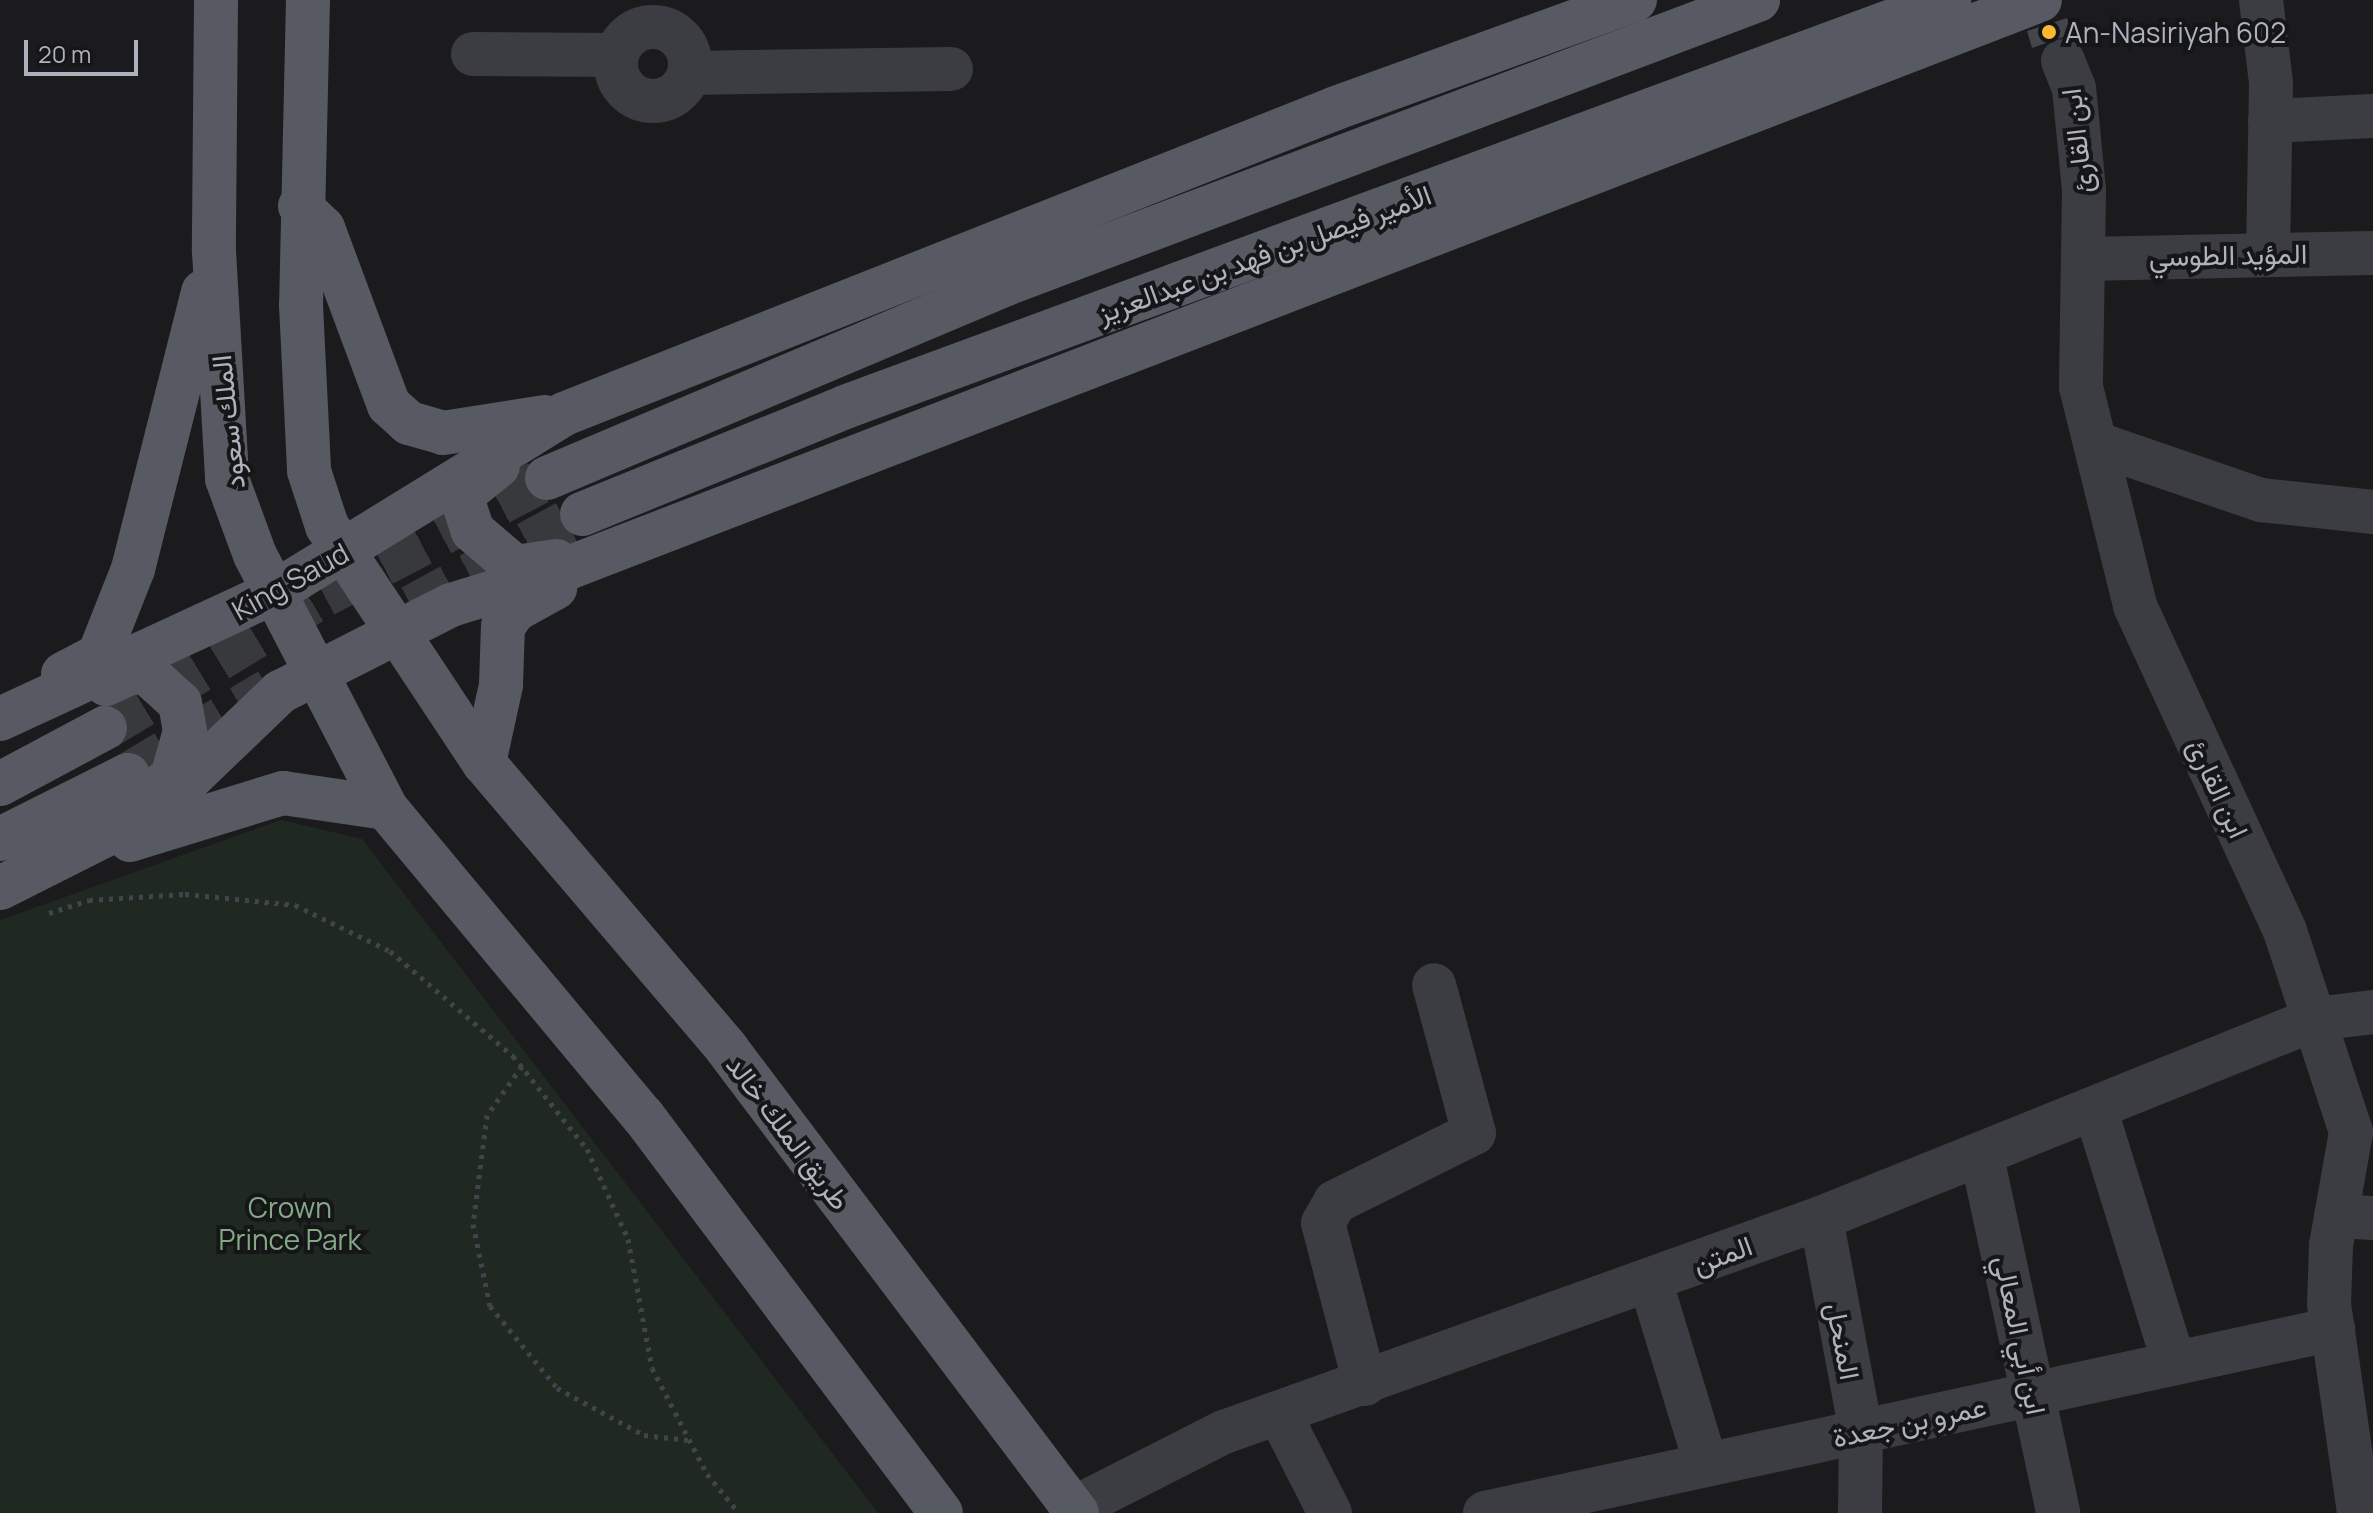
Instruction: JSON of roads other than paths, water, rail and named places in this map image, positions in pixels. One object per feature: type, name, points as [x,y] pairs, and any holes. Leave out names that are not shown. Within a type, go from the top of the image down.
[{"type":"main road","name":"الملك سعود","points":[[216,0],[214,251],[227,479],[275,592],[386,808]]},
{"type":"main road","points":[[308,0],[300,206],[309,471],[344,553],[393,631],[484,763]]},
{"type":"main road","points":[[300,206],[323,228],[389,405],[409,423],[443,433],[564,414],[1321,114],[1635,0]]},
{"type":"main road","points":[[547,478],[1006,284],[1758,0]]},
{"type":"main road","name":"الأمير فيصل بن فهد بن عبدالعزيز","points":[[582,514],[845,407],[1949,0]]},
{"type":"main road","name":"الأمير فيصل بن فهد بن عبدالعزيز","points":[[697,518],[1284,285],[2040,0]]},
{"type":"main road","points":[[0,707],[99,655],[133,569],[214,251]]},
{"type":"main road","points":[[564,414],[468,490],[464,504],[473,531],[515,567],[549,563],[697,518]]},
{"type":"main road","name":"King Saud","points":[[0,719],[275,592],[344,553],[564,414]]},
{"type":"main road","points":[[0,888],[159,808],[280,692],[317,671],[451,605],[697,518]]},
{"type":"main road","points":[[484,763],[501,685],[497,653],[515,610],[697,518]]},
{"type":"main road","points":[[0,733],[132,672],[160,681],[180,703],[185,731],[172,777],[51,864]]},
{"type":"main road","points":[[0,784],[105,728]]},
{"type":"main road","name":"طريق الملك خالد","points":[[484,763],[727,1049],[1076,1511]]},
{"type":"main road","points":[[0,839],[128,775]]},
{"type":"main road","points":[[51,864],[283,793],[386,808],[643,1116],[941,1513]]},
{"type":"street","points":[[2261,0],[2270,121],[2268,251]]},
{"type":"street","points":[[665,15],[688,50],[690,73],[677,93],[656,101],[633,96],[618,79],[616,55],[628,35],[665,15]]},
{"type":"street","points":[[473,54],[616,55]]},
{"type":"street","name":"ابن القارئ","points":[[2063,61],[2074,88],[2084,259],[2081,387],[2135,606],[2285,931],[2351,1132],[2355,1217],[2333,1329],[2359,1513]]},
{"type":"street","points":[[690,73],[951,69]]},
{"type":"street","points":[[2270,121],[2373,116]]},
{"type":"street","name":"المؤيد الطوسي","points":[[2084,259],[2268,251],[2373,253]]},
{"type":"street","points":[[2095,443],[2261,500],[2373,512]]},
{"type":"street","points":[[1365,1384],[1323,1223],[1335,1202],[1474,1133],[1434,985]]},
{"type":"street","name":"المتن","points":[[1076,1511],[1224,1432],[1821,1218],[1982,1157],[2315,1019],[2373,1012]]},
{"type":"street","points":[[2334,1076],[2373,1102]]},
{"type":"street","points":[[2096,1111],[2174,1363]]},
{"type":"street","name":"ابن أبي المعالي","points":[[1982,1157],[2035,1393],[2058,1513]]},
{"type":"street","name":"المنحل","points":[[1821,1218],[1861,1431],[1860,1513]]},
{"type":"street","points":[[1650,1280],[1706,1464]]},
{"type":"street","name":"عمرو بن جعدة","points":[[1485,1513],[1642,1496],[1706,1464],[2333,1329]]},
{"type":"street","points":[[1279,1413],[1330,1513]]},
{"type":"tunnel","points":[[105,728],[324,595],[547,478]]},
{"type":"tunnel","points":[[412,607],[582,514]]},
{"type":"tunnel","points":[[128,775],[270,690]]},
{"type":"place","name":"An-Nasiriyah 602","points":[[2049,32]]},
{"type":"park label","name":"Crown Prince Park","points":[[290,1223]]}]
